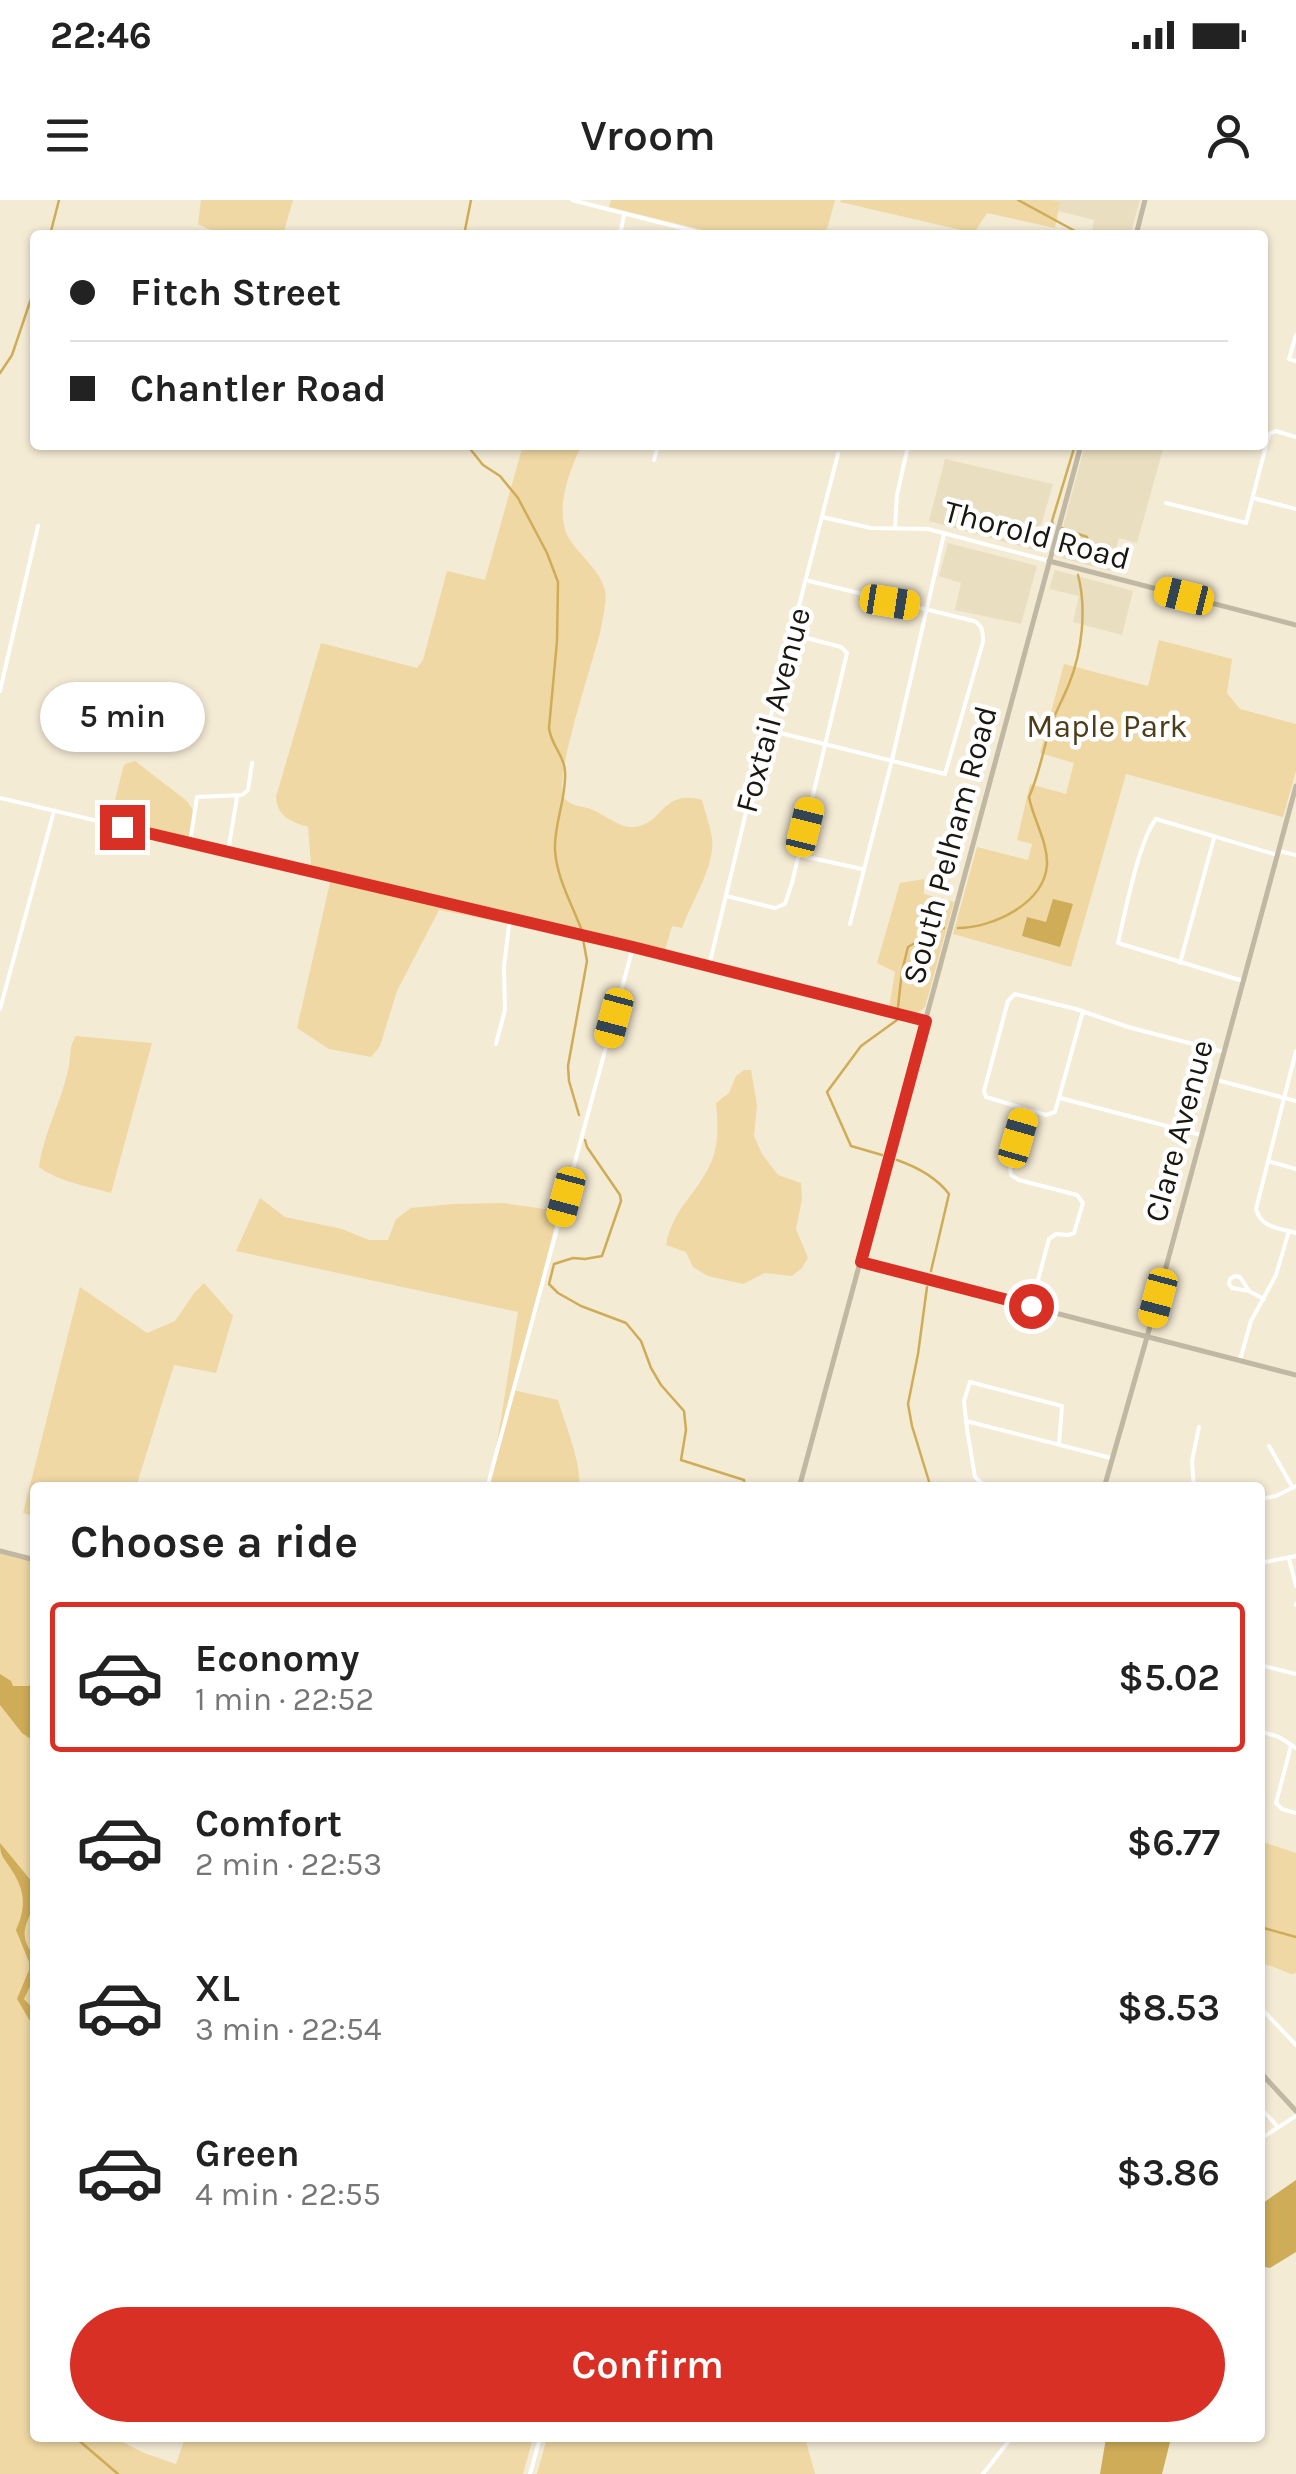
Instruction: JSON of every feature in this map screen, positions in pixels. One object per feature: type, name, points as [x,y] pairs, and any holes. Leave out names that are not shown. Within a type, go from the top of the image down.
[{"type":"street","points":[[572,200],[689,230]]},
{"type":"street","points":[[1137,230],[1145,200]]},
{"type":"street","points":[[621,230],[624,214]]},
{"type":"street","points":[[1296,336],[1290,359],[1296,361]]},
{"type":"street","points":[[1268,438],[1276,431],[1296,437]]},
{"type":"street","points":[[654,460],[657,450]]},
{"type":"street","points":[[895,528],[907,450]]},
{"type":"street","name":"South Pelham Road","points":[[801,1482],[1080,450]]},
{"type":"street","points":[[1166,503],[1246,524],[1265,450]]},
{"type":"street","name":"Foxtail Avenue","points":[[709,966],[838,454]]},
{"type":"street","points":[[1253,498],[1296,509]]},
{"type":"street","name":"Thorold Road","points":[[822,517],[870,528],[919,528],[1296,626]]},
{"type":"street","points":[[0,691],[38,526]]},
{"type":"street","points":[[850,924],[944,534]]},
{"type":"street","points":[[768,730],[945,774],[982,642],[984,631],[979,624],[807,580]]},
{"type":"street","points":[[726,896],[775,908],[788,898],[847,654],[841,647],[792,634]]},
{"type":"street","points":[[190,843],[198,797],[238,796],[248,790],[252,763]]},
{"type":"street","name":"Clare Avenue","points":[[1105,1482],[1296,786]]},
{"type":"street","points":[[228,852],[238,796]]},
{"type":"street","points":[[0,798],[633,947],[926,1021]]},
{"type":"street","points":[[0,1009],[54,811]]},
{"type":"street","points":[[1243,981],[1118,943],[1150,827],[1156,819],[1296,856]]},
{"type":"street","points":[[1180,963],[1215,835]]},
{"type":"street","points":[[798,855],[864,869]]},
{"type":"street","points":[[496,1044],[505,1010],[504,966],[510,918]]},
{"type":"street","points":[[489,1482],[633,947]]},
{"type":"street","points":[[1083,1011],[1054,1116],[983,1096],[1014,992],[1083,1011],[1128,1028],[1224,1052]]},
{"type":"street","points":[[1296,1051],[1256,1206],[1257,1215],[1266,1224],[1296,1233]]},
{"type":"street","points":[[1217,1080],[1296,1101]]},
{"type":"street","points":[[1060,1098],[1202,1135]]},
{"type":"street","points":[[1026,1109],[1011,1175],[1084,1198],[1074,1235],[1056,1234],[1049,1238],[1031,1306]]},
{"type":"street","points":[[1268,1161],[1296,1169]]},
{"type":"street","points":[[1240,1360],[1251,1321],[1276,1275],[1289,1231]]},
{"type":"street","points":[[861,1262],[1296,1375]]},
{"type":"street","points":[[1249,1291],[1264,1299]]},
{"type":"street","points":[[981,1482],[976,1477],[966,1421],[964,1401],[970,1382],[1062,1406],[1059,1444]]},
{"type":"street","points":[[966,1421],[1111,1458]]},
{"type":"street","points":[[1194,1482],[1192,1461],[1199,1427]]},
{"type":"street","points":[[1265,1498],[1294,1487],[1269,1446]]},
{"type":"street","points":[[0,1552],[30,1559]]},
{"type":"street","points":[[1265,1563],[1296,1556]]},
{"type":"street","points":[[1289,1558],[1296,1586]]},
{"type":"street","points":[[1265,1666],[1296,1674]]},
{"type":"street","points":[[1265,1733],[1294,1747],[1276,1803],[1296,1813]]},
{"type":"street","points":[[1265,2013],[1296,2045]]},
{"type":"street","points":[[1265,2078],[1296,2114],[1265,2135]]},
{"type":"street","points":[[1265,2112],[1278,2126]]},
{"type":"street","points":[[530,2474],[539,2442]]},
{"type":"street","points":[[982,2474],[1009,2442]]},
{"type":"shaded area","points":[[1051,200],[1140,200],[1131,230],[1092,230],[1094,220],[1058,211],[1060,203]]},
{"type":"shaded area","points":[[1084,450],[1163,450],[1137,543],[1119,538],[1110,571],[1055,556]]},
{"type":"shaded area","points":[[945,459],[1053,484],[1034,550],[929,521]]},
{"type":"shaded area","points":[[948,543],[1037,566],[1021,624],[955,610],[961,583],[939,576]]},
{"type":"shaded area","points":[[1055,570],[1133,591],[1122,635],[1073,622],[1079,596],[1049,589]]},
{"type":"shaded area","points":[[1053,899],[1073,904],[1060,947],[1022,936],[1027,917],[1046,922]]},
{"type":"shaded area","points":[[0,1674],[13,1686],[30,1685],[30,1739],[22,1733],[0,1705]]},
{"type":"shaded area","points":[[0,1843],[30,1879],[30,1915],[25,1931],[30,1949],[30,1985],[24,1999],[30,2006],[30,2021],[17,1999],[29,1970],[16,1930],[23,1898],[2,1856]]},
{"type":"shaded area","points":[[1296,2180],[1296,2252],[1270,2268],[1265,2267],[1265,2202]]},
{"type":"shaded area","points":[[1105,2442],[1170,2442],[1162,2474],[1100,2474]]},
{"type":"green space","points":[[201,200],[293,200],[284,230],[211,230],[198,224]]},
{"type":"green space","points":[[611,200],[835,200],[826,230],[703,230],[609,207]]},
{"type":"green space","points":[[840,202],[1060,202],[1055,228],[987,213],[976,230],[961,230]]},
{"type":"green space","points":[[522,450],[580,450],[568,479],[563,518],[570,540],[599,576],[605,594],[601,628],[564,769],[565,799],[630,827],[652,820],[679,799],[702,800],[712,838],[707,871],[682,928],[672,926],[664,954],[439,910],[397,991],[380,1046],[371,1057],[329,1049],[297,1028],[332,874],[311,865],[308,827],[282,814],[276,797],[321,643],[417,668],[423,660],[447,571],[485,580]]},
{"type":"green space","name":"Maple Park","points":[[1159,640],[1232,659],[1227,693],[1240,709],[1296,724],[1296,771],[1283,817],[1126,774],[1071,967],[953,934],[977,847],[1028,860],[1032,844],[1017,840],[1030,784],[1066,794],[1074,763],[1040,753],[1064,664],[1148,686]]},
{"type":"green space","points":[[135,761],[187,801],[196,815],[192,838],[170,837],[111,816],[123,768]]},
{"type":"green space","points":[[924,879],[924,894],[954,902],[925,1007],[908,1013],[889,1008],[895,972],[877,963],[900,883]]},
{"type":"green space","points":[[76,1036],[152,1043],[111,1193],[64,1180],[39,1167]]},
{"type":"green space","points":[[751,1070],[757,1105],[754,1136],[762,1154],[778,1175],[801,1183],[796,1229],[808,1258],[792,1276],[765,1273],[743,1284],[708,1276],[693,1267],[686,1252],[666,1245],[674,1220],[712,1160],[717,1132],[716,1103],[729,1093],[736,1076]]},
{"type":"green space","points":[[260,1198],[285,1217],[342,1229],[369,1240],[388,1240],[396,1219],[411,1208],[503,1203],[558,1213],[513,1390],[558,1400],[576,1456],[579,1482],[491,1482],[518,1312],[236,1251]]},
{"type":"green space","points":[[204,1283],[233,1316],[216,1373],[174,1365],[138,1482],[31,1482],[80,1287],[147,1333],[175,1321]]},
{"type":"green space","points":[[30,1485],[30,1515],[23,1513]]},
{"type":"green space","points":[[0,1549],[30,1556],[30,2442],[123,2442],[176,2464],[184,2442],[532,2442],[523,2474],[0,2474]]},
{"type":"green space","points":[[1265,1843],[1296,1853],[1296,1973],[1265,1964]]},
{"type":"green space","points":[[546,2442],[806,2442],[815,2474],[537,2474]]},
{"type":"waterway","points":[[51,230],[59,200]]},
{"type":"waterway","points":[[465,230],[471,200]]},
{"type":"waterway","points":[[1018,200],[1073,230]]},
{"type":"waterway","points":[[0,373],[12,355],[30,302]]},
{"type":"waterway","points":[[471,450],[518,498],[558,582],[549,728],[564,765],[565,781],[555,849],[561,880],[582,931]]},
{"type":"waterway","points":[[1053,524],[1073,450]]},
{"type":"waterway","points":[[1062,528],[1087,537],[1081,561]]},
{"type":"waterway","points":[[958,928],[986,924],[1014,911],[1037,891],[1044,879],[1045,848],[1029,797],[1077,658],[1083,616],[1078,575]]},
{"type":"waterway","points":[[898,1007],[908,947],[944,928]]},
{"type":"waterway","points":[[579,1115],[568,1066],[587,961],[583,939]]},
{"type":"waterway","points":[[882,1155],[851,1146],[827,1092],[861,1046],[897,1020]]},
{"type":"waterway","points":[[585,1140],[621,1201],[602,1256],[554,1264],[549,1284],[581,1306],[626,1323],[641,1341],[661,1385],[684,1411],[686,1430],[681,1460],[744,1482]]},
{"type":"waterway","points":[[897,1160],[926,1173],[949,1194],[931,1271]]},
{"type":"waterway","points":[[927,1287],[908,1404],[929,1482]]},
{"type":"waterway","points":[[1265,1928],[1296,1937]]},
{"type":"waterway","points":[[81,2442],[118,2474]]},
{"type":"route","points":[[122,827],[633,947],[926,1021],[861,1262],[1031,1306]]}]
